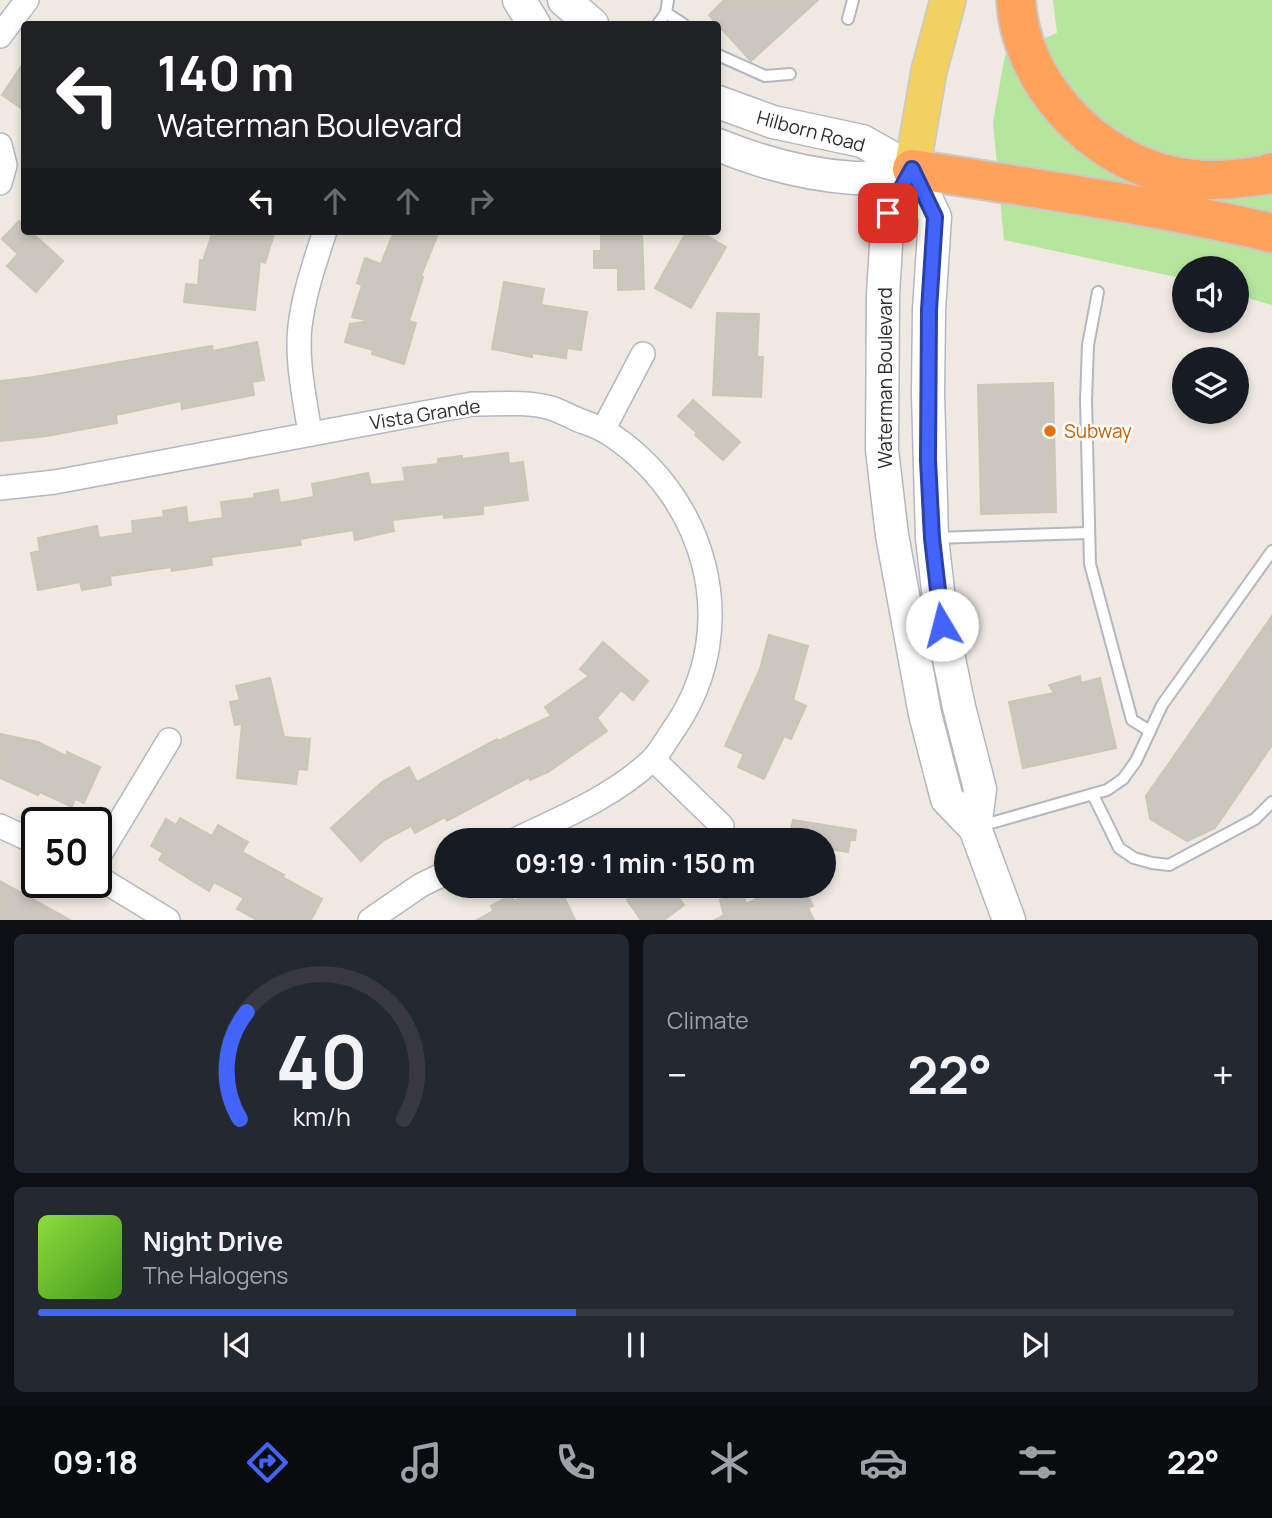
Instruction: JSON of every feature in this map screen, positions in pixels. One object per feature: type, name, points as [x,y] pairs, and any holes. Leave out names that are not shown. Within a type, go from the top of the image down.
[{"type":"highway","points":[[1016,0],[1021,35],[1044,86],[1082,129],[1121,157],[1168,175],[1215,181],[1272,172]]},
{"type":"highway","points":[[912,169],[1097,198],[1218,220],[1272,233]]},
{"type":"main road","points":[[519,0],[532,21]]},
{"type":"main road","points":[[564,0],[588,21]]},
{"type":"main road","name":"Waterman Boulevard","points":[[948,0],[929,71],[912,169],[888,213],[883,308],[882,450],[892,535],[925,714],[947,799],[975,828],[1009,919]]},
{"type":"main road","name":"Hilborn Road","points":[[721,103],[773,122],[862,141],[912,169]]},
{"type":"main road","name":"Hilborn Road","points":[[721,146],[795,169],[856,178],[912,169]]},
{"type":"main road","name":"Waterman Boulevard","points":[[912,169],[935,217],[929,310],[928,394],[932,538],[942,625],[980,789],[975,828]]},
{"type":"street","points":[[0,36],[27,0]]},
{"type":"street","points":[[0,145],[5,165],[0,183]]},
{"type":"street","points":[[310,434],[299,328],[308,283],[324,235]]},
{"type":"street","points":[[603,430],[643,354]]},
{"type":"street","name":"Vista Grande","points":[[0,488],[55,482],[472,404],[520,403],[551,408],[603,430],[639,456],[674,495],[688,519],[699,548],[709,598],[706,652],[698,682],[686,710],[653,759],[609,793],[539,828]]},
{"type":"street","points":[[112,835],[169,740]]},
{"type":"street","points":[[653,759],[722,826]]},
{"type":"street","points":[[0,826],[21,836]]},
{"type":"street","points":[[370,919],[434,879]]},
{"type":"street","points":[[112,886],[168,919]]},
{"type":"lane","points":[[660,21],[666,13],[668,0]]},
{"type":"lane","points":[[848,19],[853,0]]},
{"type":"lane","points":[[666,13],[678,21]]},
{"type":"lane","points":[[721,56],[765,76],[790,74]]},
{"type":"lane","points":[[1098,292],[1087,345],[1090,565],[1132,720],[1150,730]]},
{"type":"lane","points":[[932,538],[1088,533]]},
{"type":"lane","points":[[975,828],[1093,795],[1107,790],[1123,779],[1136,761],[1162,705],[1272,551]]},
{"type":"lane","points":[[1093,795],[1119,848],[1133,858],[1169,865],[1255,818],[1272,802]]},
{"type":"green space","points":[[1053,0],[1272,0],[1272,305],[1249,298],[1249,256],[1172,256],[1172,276],[1004,240],[993,122],[1005,55],[1057,33]]},
{"type":"building","points":[[724,0],[818,0],[751,61],[721,28],[721,21],[714,21],[709,15]]},
{"type":"building","points":[[21,66],[21,108],[2,95]]},
{"type":"building","points":[[19,221],[21,235],[34,235],[63,261],[36,292],[7,266],[18,254],[2,239]]},
{"type":"building","points":[[212,235],[274,235],[265,263],[260,261],[255,310],[184,302],[186,284],[198,285],[200,260],[203,261]]},
{"type":"building","points":[[392,235],[437,235],[421,276],[423,277],[409,321],[416,323],[404,364],[372,354],[373,350],[345,342],[350,324],[370,321],[352,317],[362,285],[357,283],[365,258],[381,264]]},
{"type":"building","points":[[601,235],[642,235],[644,289],[618,290],[618,268],[594,268],[594,251],[601,251]]},
{"type":"building","points":[[685,235],[706,235],[726,247],[691,308],[655,288]]},
{"type":"building","points":[[504,282],[544,289],[541,305],[587,312],[581,350],[567,348],[566,358],[532,353],[532,357],[492,349]]},
{"type":"building","points":[[717,313],[759,314],[757,357],[763,357],[761,397],[713,395]]},
{"type":"building","points":[[257,342],[264,380],[252,382],[254,395],[182,409],[181,401],[116,415],[117,423],[47,436],[0,441],[0,381],[212,346],[213,351]]},
{"type":"building","points":[[1053,383],[1056,512],[981,514],[978,385]]},
{"type":"building","points":[[693,400],[740,442],[723,460],[678,416]]},
{"type":"building","points":[[508,453],[509,464],[523,462],[528,500],[483,506],[483,514],[444,518],[444,514],[392,520],[394,531],[355,540],[353,530],[300,539],[301,545],[211,557],[212,565],[172,571],[171,567],[110,576],[111,585],[82,590],[80,582],[38,590],[31,553],[40,551],[38,538],[97,526],[99,538],[133,533],[132,521],[164,517],[163,511],[186,507],[188,523],[223,518],[221,502],[254,498],[254,494],[278,490],[280,503],[314,497],[312,484],[368,473],[371,485],[405,481],[403,468],[438,464],[438,459]]},
{"type":"building","points":[[1272,616],[1272,745],[1215,828],[1187,841],[1150,819],[1146,796]]},
{"type":"building","points":[[769,635],[808,646],[793,700],[806,706],[791,739],[784,736],[764,779],[738,767],[744,754],[725,746],[760,669]]},
{"type":"building","points":[[603,642],[648,681],[633,700],[621,690],[597,718],[607,731],[548,772],[530,780],[529,777],[447,821],[445,817],[415,833],[411,826],[384,840],[361,861],[331,828],[382,782],[409,767],[417,782],[497,739],[498,741],[551,716],[545,707],[589,676],[580,669]]},
{"type":"building","points":[[1080,676],[1081,683],[1100,678],[1116,748],[1023,768],[1009,702],[1054,693],[1049,685]]},
{"type":"building","points":[[270,678],[284,737],[310,739],[307,770],[298,769],[296,784],[237,778],[242,724],[235,725],[230,702],[240,700],[236,686]]},
{"type":"building","points":[[0,734],[38,742],[66,756],[67,752],[100,767],[84,803],[75,799],[72,807],[0,778]]},
{"type":"building","points":[[180,818],[212,836],[218,825],[248,842],[242,852],[322,899],[311,920],[257,920],[237,909],[244,898],[214,882],[209,891],[159,860],[163,853],[151,846],[166,819],[176,825]]},
{"type":"building","points":[[793,820],[856,830],[855,840],[850,840],[848,852],[836,850],[836,828],[791,828]]},
{"type":"building","points":[[0,881],[21,893],[21,898],[31,898],[70,920],[0,920]]},
{"type":"building","points":[[506,898],[512,898],[514,901],[520,898],[565,898],[575,920],[477,920],[493,911],[491,906]]},
{"type":"building","points":[[679,898],[684,905],[664,920],[641,920],[627,900]]},
{"type":"building","points":[[744,898],[746,904],[758,898],[809,898],[813,906],[808,908],[814,920],[715,920],[724,915],[720,900]]},
{"type":"place","name":"Subway","points":[[1050,431]]},
{"type":"route","points":[[888,213],[912,169],[935,217],[929,310],[928,460],[932,538],[942,625]]}]
